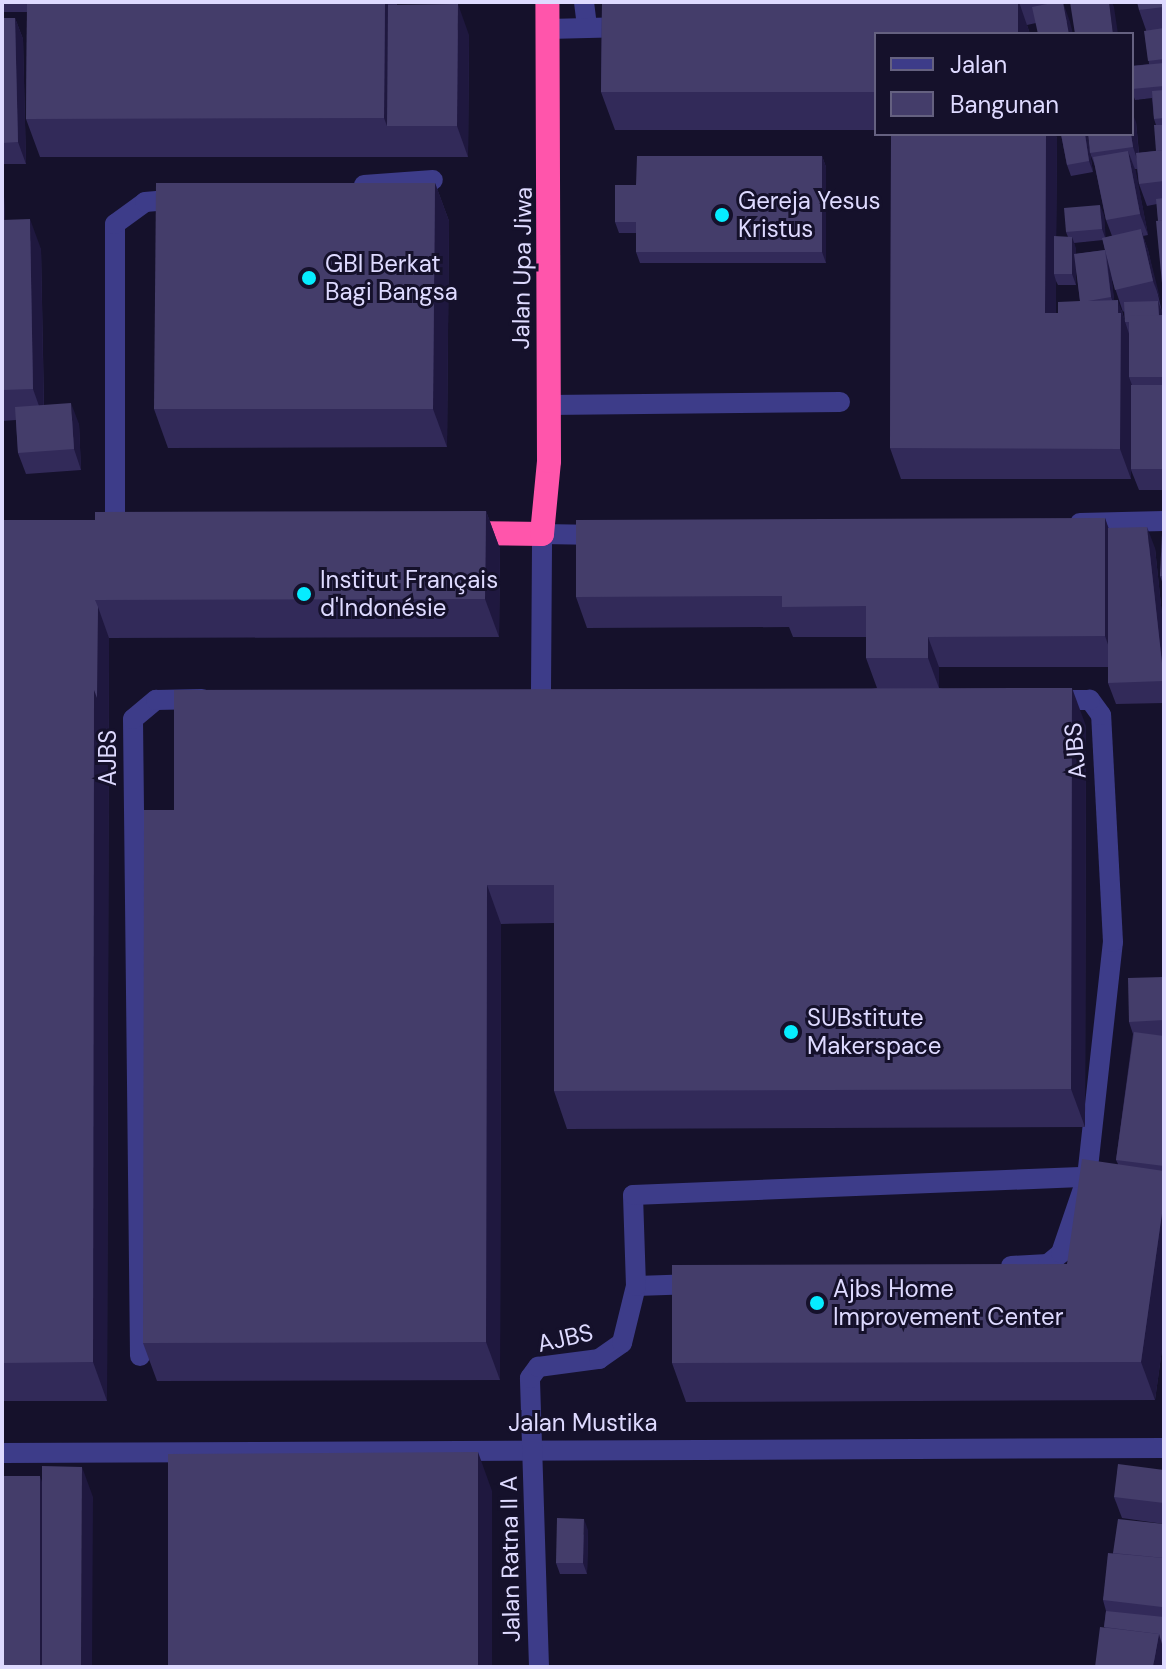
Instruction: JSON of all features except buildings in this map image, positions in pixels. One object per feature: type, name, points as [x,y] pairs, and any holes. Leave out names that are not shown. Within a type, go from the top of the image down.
[{"type":"highway","name":"Jalan Upa Jiwa","points":[[542,534],[549,405],[547,2]]},
{"type":"highway","points":[[87,530],[146,530]]},
{"type":"highway","points":[[431,533],[542,534]]},
{"type":"street","points":[[584,2],[587,28]]},
{"type":"street","points":[[548,29],[647,26]]},
{"type":"street","points":[[342,187],[433,180]]},
{"type":"street","points":[[115,530],[115,224],[127,210],[145,202],[205,197]]},
{"type":"street","points":[[549,405],[840,402]]},
{"type":"street","points":[[1055,524],[1164,521]]},
{"type":"street","points":[[541,691],[542,534],[619,536]]},
{"type":"street","name":"AJBS","points":[[140,1356],[133,719],[156,700],[217,698]]},
{"type":"street","name":"AJBS","points":[[986,1267],[1048,1264],[1057,1257],[1087,1177],[1113,942],[1101,715],[1090,700],[1027,699]]},
{"type":"street","points":[[722,1282],[636,1286],[633,1195],[1087,1177]]},
{"type":"street","name":"AJBS","points":[[534,1449],[533,1372],[599,1359],[615,1350],[636,1286]]},
{"type":"street","name":"Jalan Mustika","points":[[2,1453],[1164,1448]]},
{"type":"street","name":"Jalan Ratna II A","points":[[534,1449],[539,1667]]},
{"type":"place","name":"Gereja Yesus Kristus","points":[[722,215]]},
{"type":"place","name":"GBI Berkat Bagi Bangsa","points":[[309,278]]},
{"type":"place","name":"Institut Français d'Indonésie","points":[[304,594]]},
{"type":"place","name":"SUBstitute Makerspace","points":[[791,1032]]},
{"type":"place","name":"Ajbs Home Improvement Center","points":[[817,1303]]}]
